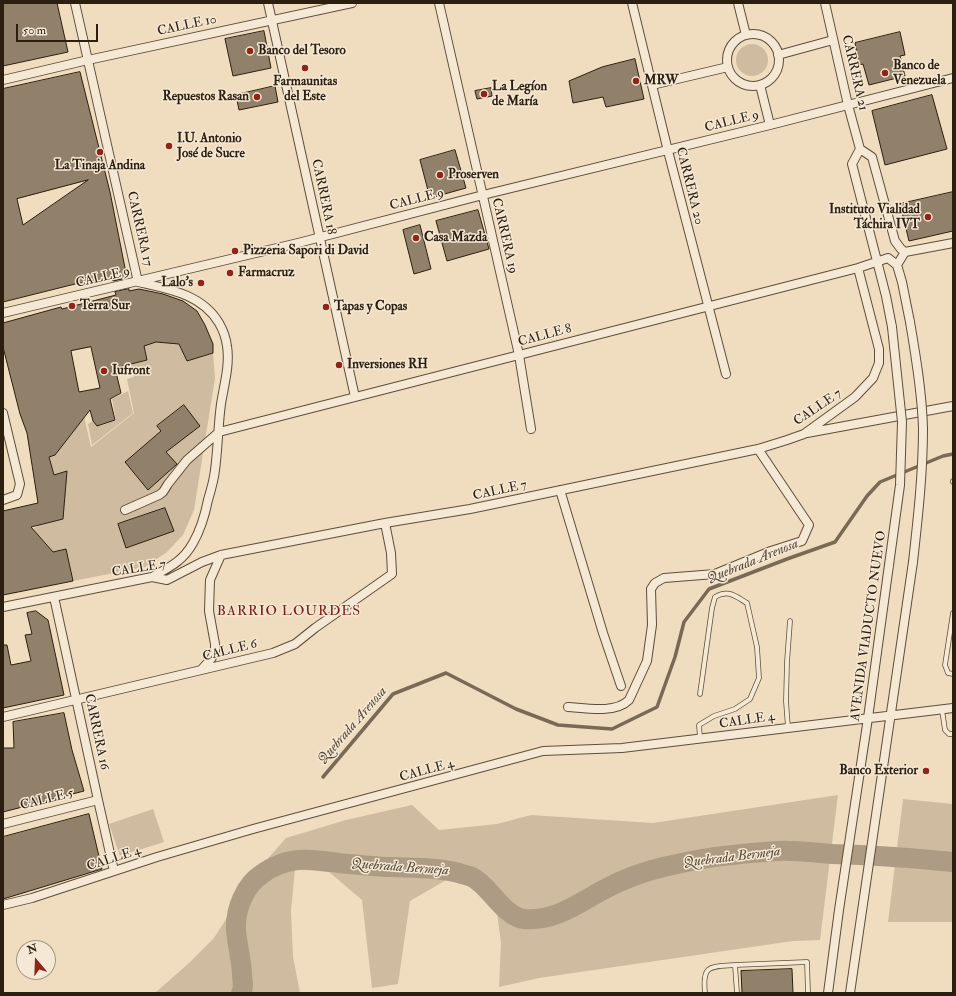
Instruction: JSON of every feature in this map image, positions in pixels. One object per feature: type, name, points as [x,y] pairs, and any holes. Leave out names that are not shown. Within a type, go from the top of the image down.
[{"type":"street","name":"CARRERA 17","points":[[75,3],[138,282],[175,291],[193,298],[209,310],[219,323],[225,335],[227,347],[228,362],[221,405],[215,472],[204,520],[199,532],[184,556],[175,564],[152,577]]},
{"type":"street","name":"CARRERA 18","points":[[268,3],[355,396]]},
{"type":"street","name":"CALLE 10","points":[[3,80],[88,60],[352,3]]},
{"type":"street","name":"CARRERA 19","points":[[439,3],[519,355],[532,429]]},
{"type":"street","name":"CARRERA 20","points":[[632,3],[668,150],[726,374]]},
{"type":"street","points":[[738,3],[746,35]]},
{"type":"street","name":"CARRERA 21","points":[[825,3],[848,105],[860,149],[872,157],[895,241],[900,250],[905,252]]},
{"type":"street","points":[[754,34],[763,36],[770,40],[778,55],[779,63],[777,70],[767,82],[760,85],[746,85],[740,82],[731,73],[728,67],[728,54],[731,48],[740,38],[746,35],[754,34]]},
{"type":"street","points":[[778,55],[833,40]]},
{"type":"street","points":[[652,85],[728,67]]},
{"type":"street","name":"CALLE 9","points":[[3,313],[138,282],[320,237],[953,78]]},
{"type":"street","points":[[760,85],[770,125]]},
{"type":"street","points":[[850,993],[882,764],[913,562],[921,487],[923,428],[920,390],[910,322],[902,282],[897,265],[888,258],[878,262],[852,164],[860,149]]},
{"type":"street","points":[[897,265],[905,252],[953,243]]},
{"type":"street","name":"CALLE 8","points":[[219,432],[878,262]]},
{"type":"street","name":"AVENIDA VIADUCTO NUEVO","points":[[828,993],[900,485],[902,422],[892,328],[878,262]]},
{"type":"street","name":"CALLE 7","points":[[3,607],[152,577],[167,580],[202,562],[221,555],[470,509],[758,449],[804,434],[855,397],[873,378],[879,363],[879,349],[858,268]]},
{"type":"street","points":[[804,434],[953,406]]},
{"type":"street","points":[[3,413],[20,484],[17,495],[3,500]]},
{"type":"street","points":[[125,510],[163,492],[187,460],[219,432]]},
{"type":"street","points":[[568,707],[602,709],[619,707],[629,700],[647,661],[652,625],[651,589],[655,583],[664,578],[715,574],[771,551],[802,541],[809,525],[758,449]]},
{"type":"street","points":[[560,490],[603,633],[621,686]]},
{"type":"street","name":"CALLE 6","points":[[3,717],[273,653],[295,644],[315,628],[392,574],[391,553],[384,524]]},
{"type":"street","points":[[200,670],[211,659],[215,652],[209,611],[210,580],[221,555]]},
{"type":"street","name":"CARRERA 16","points":[[54,597],[114,872]]},
{"type":"street","name":"CALLE 4","points":[[3,906],[114,872],[157,857],[253,829],[544,751],[622,748],[700,740],[953,708]]},
{"type":"street","name":"CALLE 5","points":[[3,824],[98,800]]},
{"type":"lane","points":[[700,694],[712,608],[715,597],[722,593],[728,593],[747,603],[757,647],[759,678],[750,699],[735,709],[714,716],[699,725],[700,740]]},
{"type":"lane","points":[[953,613],[945,665],[948,673],[953,674]]},
{"type":"lane","points":[[788,728],[786,701],[790,621]]},
{"type":"lane","points":[[942,710],[945,730],[949,734],[953,734]]},
{"type":"lane","points":[[705,993],[704,976],[707,970],[714,966],[807,962],[808,993]]},
{"type":"lane","points":[[735,965],[737,993]]},
{"type":"shaded area","points":[[749,44],[755,44],[765,51],[768,60],[767,66],[761,73],[755,76],[749,76],[739,69],[736,63],[736,57],[743,47]]},
{"type":"shaded area","points":[[156,342],[179,344],[187,361],[213,353],[215,378],[194,510],[183,535],[167,552],[145,567],[73,581],[66,549],[36,556],[48,546],[33,529],[39,525],[63,519],[67,471],[54,475],[49,457],[84,416],[91,447],[134,413],[127,379],[134,377],[131,364],[147,360],[144,346]]},
{"type":"shaded area","points":[[128,391],[133,413],[92,445],[88,424],[98,418],[100,426],[116,420],[112,399]]},
{"type":"shaded area","points":[[838,795],[820,940],[793,941],[539,978],[499,987],[501,943],[497,912],[479,888],[448,879],[410,901],[398,984],[372,988],[362,900],[329,872],[295,869],[291,911],[293,957],[300,993],[155,993],[189,963],[214,938],[256,872],[286,838],[346,820],[412,805],[439,830],[497,824],[531,815],[653,823]]},
{"type":"shaded area","points":[[903,799],[953,804],[953,922],[888,922]]},
{"type":"shaded area","points":[[153,809],[164,842],[120,856],[109,824]]},
{"type":"building","points":[[3,3],[57,3],[68,52],[3,66]]},
{"type":"building","points":[[264,31],[271,68],[233,76],[225,39]]},
{"type":"building","points":[[900,32],[905,55],[900,56],[905,76],[869,85],[863,64],[859,65],[855,43]]},
{"type":"building","points":[[635,59],[644,99],[606,107],[603,97],[573,103],[569,81],[602,67]]},
{"type":"building","points":[[80,72],[110,192],[127,278],[113,281],[112,278],[75,284],[3,302],[3,89]],"holes":[[[88,180],[23,225],[17,199]]]},
{"type":"building","points":[[275,86],[278,102],[239,110],[236,95]]},
{"type":"building","name":"La Legíon de María","points":[[491,88],[492,96],[477,99],[475,91]]},
{"type":"building","points":[[932,95],[947,149],[885,165],[872,111]]},
{"type":"building","name":"Proserven","points":[[455,150],[466,188],[430,198],[420,160]]},
{"type":"building","name":"Instituto Vialidad Táchira IVT","points":[[953,192],[953,231],[909,241],[900,204]]},
{"type":"building","points":[[478,210],[489,249],[447,261],[436,221]]},
{"type":"building","points":[[420,225],[431,269],[414,274],[403,230]]},
{"type":"building","points":[[129,289],[129,291],[139,289],[163,294],[183,301],[197,311],[213,344],[213,353],[187,361],[179,344],[156,342],[144,346],[147,360],[115,368],[121,393],[110,399],[115,420],[97,426],[93,421],[90,410],[55,455],[49,457],[54,475],[67,471],[63,519],[31,527],[53,552],[66,549],[73,581],[3,595],[3,511],[38,503],[27,433],[20,414],[3,347],[3,323],[61,307],[62,309],[116,295],[115,292]],"holes":[[[91,347],[100,388],[79,392],[71,351]]]},
{"type":"building","points":[[184,405],[200,426],[166,452],[177,464],[148,490],[125,462],[161,431],[157,426]]},
{"type":"building","points":[[165,508],[174,531],[126,548],[118,524]]},
{"type":"building","points":[[36,611],[48,620],[64,695],[3,708],[3,645],[7,645],[11,665],[31,661],[25,635],[32,634],[27,613]]},
{"type":"building","points":[[64,713],[72,750],[84,791],[3,812],[3,748],[14,748],[13,722]]},
{"type":"building","points":[[89,814],[102,869],[3,899],[3,837]]},
{"type":"building","points":[[792,969],[793,993],[742,993],[741,971]]},
{"type":"waterway","name":"Quebrada Arenosa","points":[[323,777],[393,694],[446,673],[516,709],[558,725],[612,729],[657,707],[675,657],[684,622],[709,589],[835,542],[867,496],[880,482],[943,456],[953,454]]},
{"type":"waterway","name":"Quebrada Bermeja","points":[[241,993],[243,983],[236,922],[242,898],[251,884],[262,874],[279,865],[293,861],[311,860],[375,866],[434,869],[459,873],[470,876],[479,881],[510,913],[524,919],[546,918],[556,915],[610,886],[655,869],[720,856],[792,851],[953,862]]},
{"type":"place","name":"Banco del Tesoro","points":[[250,51]]},
{"type":"place","name":"Farmaunitas del Este","points":[[305,68]]},
{"type":"place","name":"Banco de Venezuela","points":[[885,73]]},
{"type":"place","name":"MRW","points":[[636,81]]},
{"type":"place","name":"La Legíon de María","points":[[484,94]]},
{"type":"place","name":"Repuestos Rasan","points":[[257,97]]},
{"type":"place","name":"I.U. Antonio José de Sucre","points":[[169,146]]},
{"type":"place","name":"La Tinaja Andina","points":[[100,152]]},
{"type":"place","name":"Proserven","points":[[440,175]]},
{"type":"place","name":"Instituto Vialidad Táchira IVT","points":[[928,217]]},
{"type":"place","name":"Casa Mazda","points":[[416,238]]},
{"type":"place","name":"Pizzeria Sapori di David","points":[[235,251]]},
{"type":"place","name":"Farmacruz","points":[[230,273]]},
{"type":"place","name":"Lalo's","points":[[201,283]]},
{"type":"place","name":"Terra Sur","points":[[72,306]]},
{"type":"place","name":"Tapas y Copas","points":[[326,307]]},
{"type":"place","name":"Inversiones RH","points":[[339,365]]},
{"type":"place","name":"Iufront","points":[[104,371]]},
{"type":"place","name":"Banco Exterior","points":[[926,771]]},
{"type":"district","name":"BARRIO LOURDES","points":[[289,612]]}]
